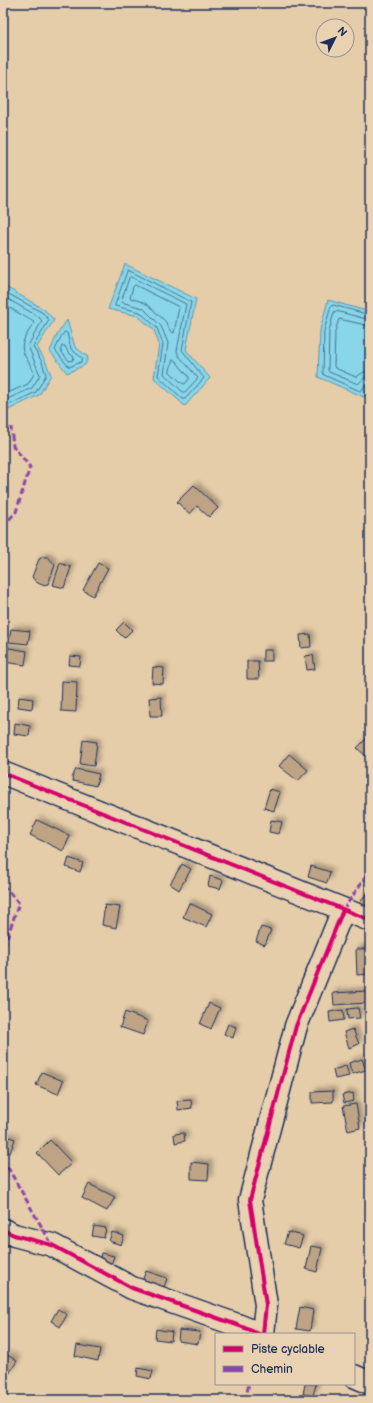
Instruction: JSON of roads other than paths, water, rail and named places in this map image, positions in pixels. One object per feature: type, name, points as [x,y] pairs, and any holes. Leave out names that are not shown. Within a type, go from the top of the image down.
[{"type":"street","points":[[3,773],[370,920]]},
{"type":"street","points":[[263,1333],[266,1305],[250,1200],[296,1026],[343,910]]},
{"type":"street","points":[[3,1230],[14,1235],[52,1244],[132,1288],[257,1333]]},
{"type":"street","points":[[355,1376],[370,1383]]},
{"type":"water","points":[[125,264],[196,299],[186,350],[210,378],[185,406],[154,378],[159,344],[154,330],[138,316],[108,309]]},
{"type":"water","points":[[6,287],[45,310],[54,320],[37,347],[45,360],[51,375],[39,395],[6,411],[3,410],[3,290]]},
{"type":"water","points":[[328,300],[370,312],[370,382],[364,397],[318,377],[320,330]]},
{"type":"water","points":[[67,320],[75,347],[88,357],[85,365],[67,373],[50,351],[57,335]]}]
